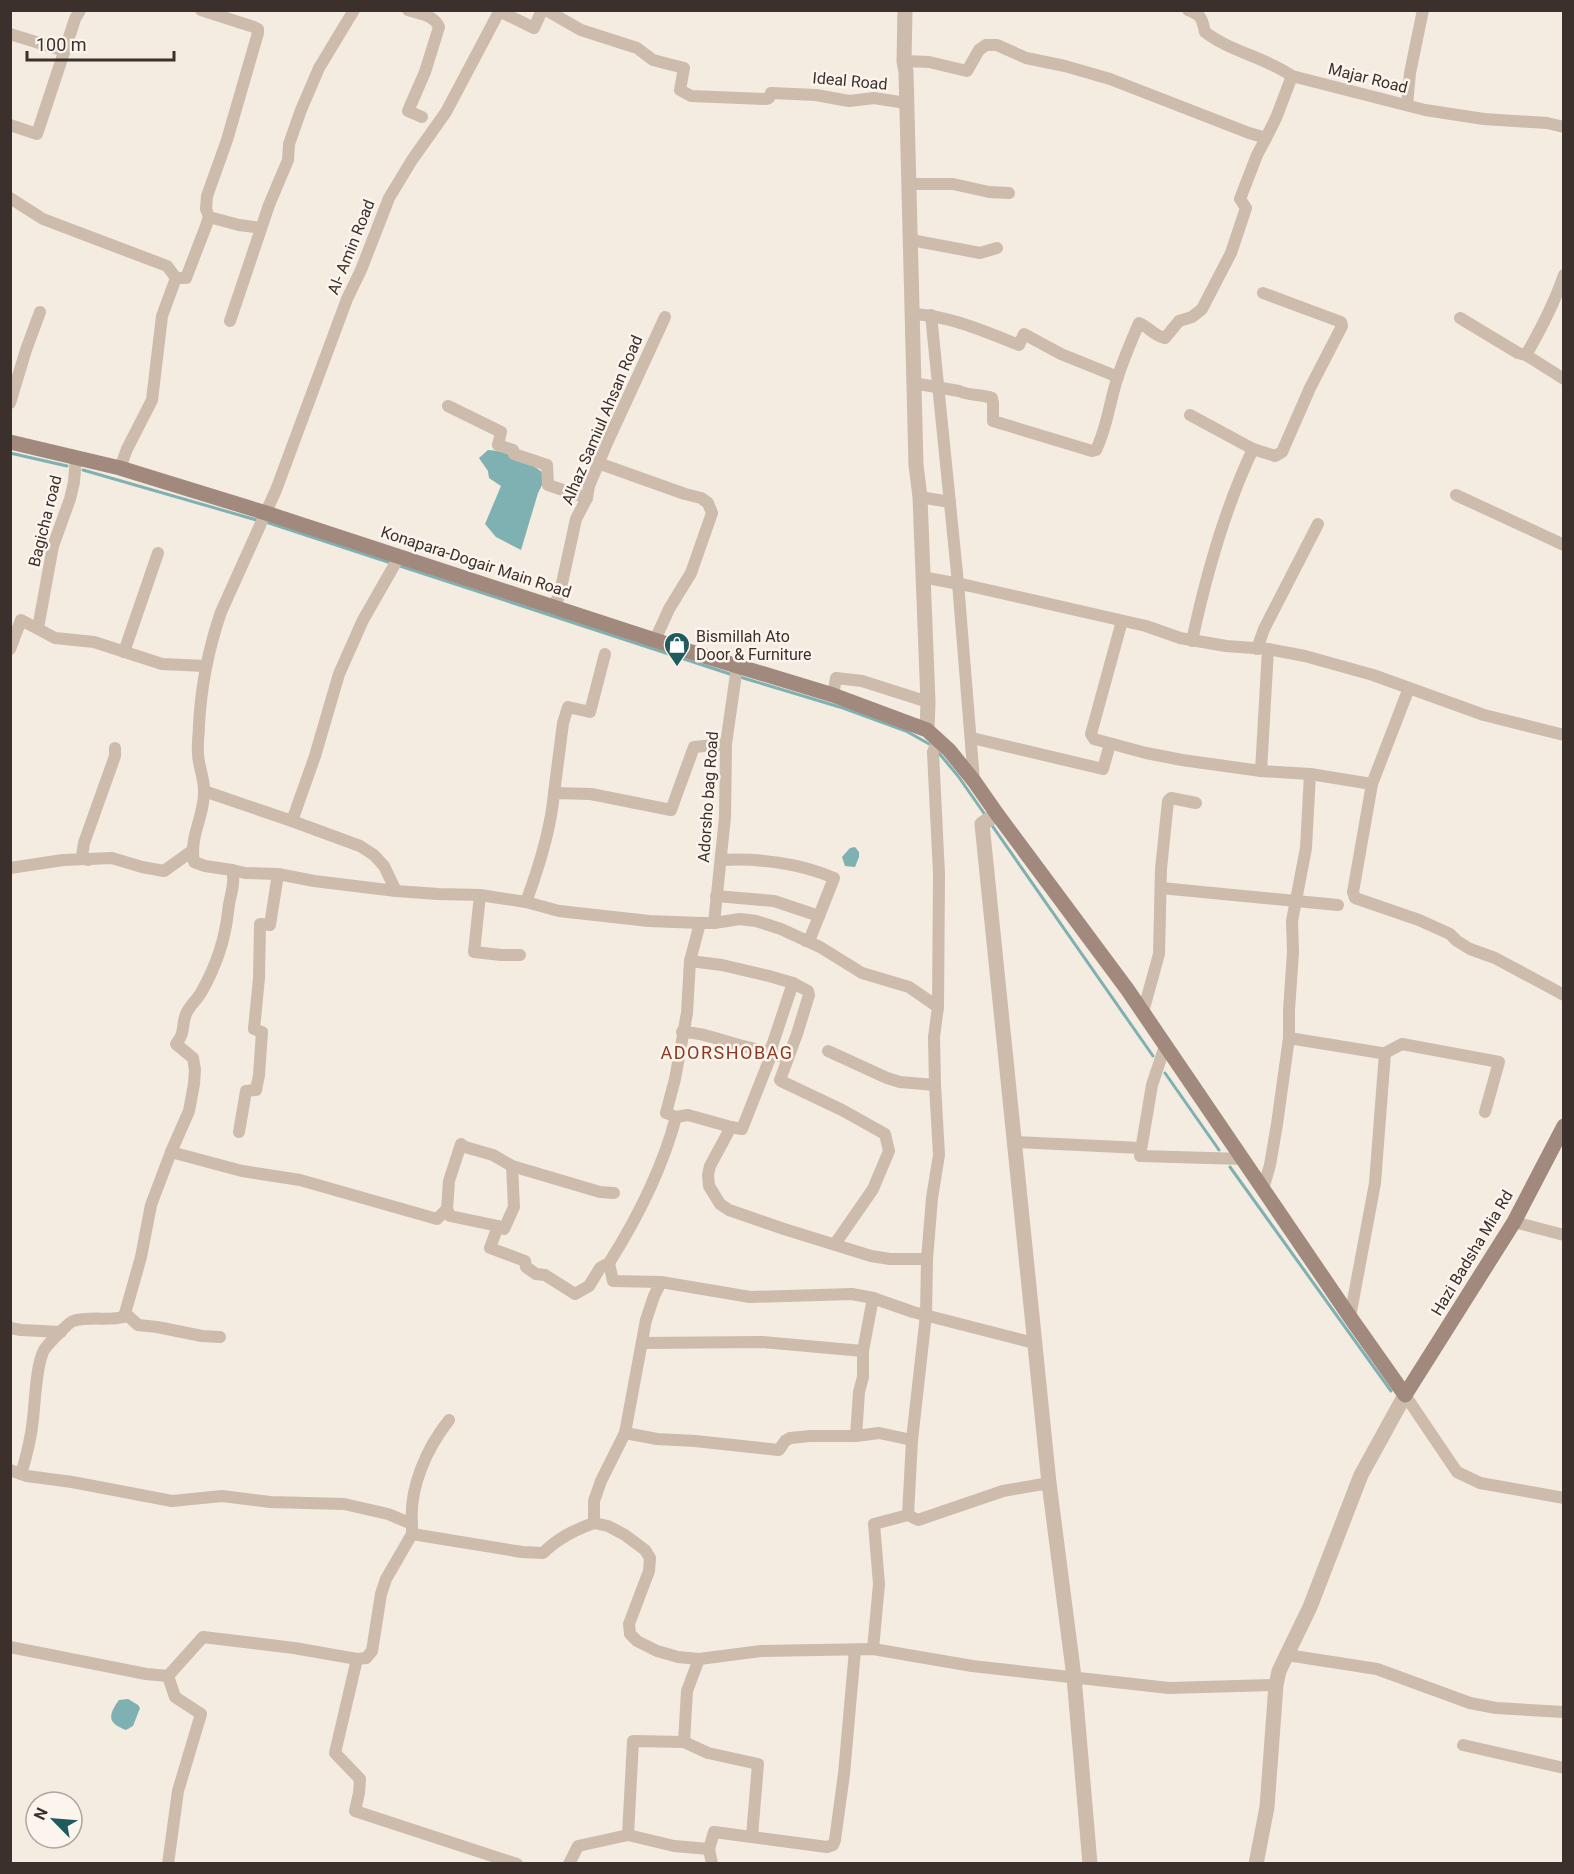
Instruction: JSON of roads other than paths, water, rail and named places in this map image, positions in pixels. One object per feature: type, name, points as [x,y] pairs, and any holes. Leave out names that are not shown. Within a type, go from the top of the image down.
[{"type":"main road","name":"Konapara-Dogair Main Road","points":[[10,442],[120,468],[266,513],[655,640],[736,673],[833,695],[934,741]]},
{"type":"main road","points":[[934,741],[974,781],[990,818],[1127,989],[1405,1395]]},
{"type":"main road","name":"Hazi Badsha Mia Rd","points":[[1405,1395],[1514,1222],[1563,1126]]},
{"type":"street","points":[[10,125],[37,134],[80,10]]},
{"type":"street","points":[[176,278],[186,278],[199,248],[208,216],[207,196],[227,140],[258,33],[258,29],[254,27],[201,10]]},
{"type":"street","points":[[230,321],[261,228],[288,160],[289,144],[301,110],[319,68],[354,10]]},
{"type":"street","points":[[408,10],[433,18],[439,27],[425,72],[408,111],[422,117]]},
{"type":"street","name":"Ideal Road","points":[[500,11],[534,28],[544,10],[580,30],[637,48],[653,60],[684,68],[680,90],[691,96],[766,99],[771,93],[786,93],[849,101],[874,98],[906,103]]},
{"type":"street","points":[[904,10],[916,465],[920,497],[928,702],[934,741],[939,874],[938,1007],[934,1036],[939,1155],[932,1198],[927,1259],[926,1315],[912,1440],[908,1515]]},
{"type":"street","name":"Majar Road","points":[[1188,10],[1203,18],[1205,32],[1212,37],[1292,75],[1425,110],[1464,117],[1547,123],[1563,127]]},
{"type":"street","points":[[1407,105],[1410,73],[1424,10]]},
{"type":"street","name":"Al- Amin Road","points":[[192,852],[193,840],[200,821],[204,791],[198,754],[200,700],[209,647],[221,612],[266,513],[347,299],[389,198],[412,160],[446,112],[500,11]]},
{"type":"street","points":[[10,34],[65,51]]},
{"type":"street","points":[[904,61],[929,62],[967,71],[979,50],[986,45],[998,45],[1026,58],[1110,79],[1266,138]]},
{"type":"street","points":[[913,383],[992,398],[993,421],[1092,451],[1097,447],[1118,376],[1139,323],[1158,337],[1165,338],[1179,321],[1192,317],[1202,309],[1213,291],[1238,235],[1246,208],[1240,199],[1257,155],[1276,118],[1292,75]]},
{"type":"street","points":[[908,184],[953,183],[989,192],[1009,193]]},
{"type":"street","points":[[10,198],[44,219],[166,266],[176,278]]},
{"type":"street","points":[[208,216],[239,225],[261,228]]},
{"type":"street","points":[[911,240],[980,253],[997,248]]},
{"type":"street","points":[[1526,355],[1543,327],[1563,274]]},
{"type":"street","points":[[120,468],[152,400],[162,316],[176,278]]},
{"type":"street","points":[[1190,415],[1253,449],[1275,456],[1282,452],[1310,388],[1342,326],[1341,322],[1263,293]]},
{"type":"street","points":[[10,403],[40,312]]},
{"type":"street","points":[[913,314],[931,315],[964,324],[1019,345],[1024,334],[1061,354],[1118,376]]},
{"type":"street","points":[[931,315],[958,583],[974,781]]},
{"type":"street","name":"Alhaz Samiul Ahsan Road","points":[[552,606],[559,597],[576,519],[587,498],[598,463],[664,317]]},
{"type":"street","points":[[1460,318],[1563,379]]},
{"type":"street","points":[[448,406],[501,432],[498,445],[513,450],[514,454],[547,465],[548,485],[587,498]]},
{"type":"street","points":[[1192,641],[1202,594],[1225,514],[1253,449]]},
{"type":"street","name":"Bagicha road","points":[[38,628],[54,546],[72,490],[76,457]]},
{"type":"street","points":[[598,463],[701,498],[708,503],[712,513],[691,573],[669,609],[655,640]]},
{"type":"street","points":[[1456,495],[1563,545]]},
{"type":"street","points":[[920,497],[950,502]]},
{"type":"street","points":[[1261,771],[1264,629],[1318,524]]},
{"type":"street","points":[[124,652],[158,554]]},
{"type":"street","points":[[292,821],[315,756],[339,674],[363,620],[399,557]]},
{"type":"street","points":[[922,577],[958,583],[1146,626],[1179,639],[1263,649],[1339,665],[1484,715],[1563,735]]},
{"type":"street","points":[[10,649],[21,620],[55,638],[94,642],[162,664],[205,666]]},
{"type":"street","points":[[1122,621],[1091,734],[1094,739],[1182,760],[1261,771],[1310,774],[1372,784]]},
{"type":"street","points":[[526,902],[539,866],[553,809],[563,723],[568,707],[590,712],[605,654]]},
{"type":"street","name":"Adorsho bag Road","points":[[714,923],[725,817],[726,744],[736,673]]},
{"type":"street","points":[[833,695],[836,678],[862,681],[928,702]]},
{"type":"street","points":[[1409,688],[1372,784],[1353,892],[1355,898],[1419,920],[1450,934],[1470,949],[1495,958],[1563,995]]},
{"type":"street","points":[[972,738],[1103,769],[1110,744]]},
{"type":"street","points":[[554,793],[591,794],[671,810],[694,747],[726,744]]},
{"type":"street","points":[[88,860],[82,856],[84,843],[115,756],[115,748]]},
{"type":"street","points":[[1263,1189],[1272,1155],[1289,1038],[1292,921],[1305,848],[1310,774]]},
{"type":"street","points":[[204,791],[360,846],[374,855],[384,866],[396,891]]},
{"type":"street","points":[[1143,1012],[1159,954],[1161,888],[1168,801],[1171,798],[1196,803]]},
{"type":"street","points":[[990,818],[1014,1142],[1049,1482],[1074,1677],[1090,1863]]},
{"type":"street","points":[[10,868],[112,858],[164,871],[192,852],[194,862],[245,873],[278,874],[396,891],[480,894],[526,902],[559,911],[649,921],[714,923],[740,919],[756,921],[806,940],[862,973],[909,987],[938,1007]]},
{"type":"street","points":[[721,860],[770,862],[834,878],[811,936],[806,940]]},
{"type":"street","points":[[232,870],[234,878],[228,921],[220,952],[202,992],[186,1014],[181,1038],[176,1044],[193,1058],[195,1070],[189,1111],[151,1204],[141,1257],[124,1317],[113,1320],[71,1322],[63,1327],[45,1349],[38,1378],[30,1444],[16,1472],[27,1476],[172,1501],[222,1496],[270,1502],[344,1504],[388,1515],[412,1529],[522,1552],[543,1553],[555,1541],[594,1522],[625,1535],[645,1550],[650,1558],[649,1571],[629,1624],[630,1634],[657,1651],[678,1657],[699,1659],[761,1651],[873,1649],[972,1666],[1169,1688],[1276,1685]]},
{"type":"street","points":[[239,1132],[246,1090],[255,1090],[259,1075],[262,1032],[254,1029],[259,978],[260,924],[270,925],[278,874]]},
{"type":"street","points":[[1161,888],[1338,905]]},
{"type":"street","points":[[480,894],[474,952],[520,955]]},
{"type":"street","points":[[716,896],[774,901],[819,916]]},
{"type":"street","points":[[700,923],[690,961],[687,1013],[675,1079],[666,1113],[676,1117],[688,1115],[742,1129],[772,1053],[772,1046],[793,983]]},
{"type":"street","points":[[690,961],[722,965],[804,987],[809,995],[781,1082],[842,1110],[885,1134],[889,1151],[873,1189],[835,1244]]},
{"type":"street","points":[[682,1032],[699,1033],[772,1053],[787,1061]]},
{"type":"street","points":[[1289,1038],[1385,1053],[1402,1044],[1499,1062],[1485,1112]]},
{"type":"street","points":[[1165,1046],[1152,1085],[1140,1156],[1244,1159]]},
{"type":"street","points":[[828,1051],[887,1078],[900,1082],[935,1085]]},
{"type":"street","points":[[1350,1317],[1375,1183],[1385,1053]]},
{"type":"street","points":[[498,1226],[490,1248],[525,1261],[526,1267],[537,1274],[545,1275],[575,1294],[589,1286],[600,1268],[609,1263],[643,1206],[668,1146],[676,1117]]},
{"type":"street","points":[[731,1127],[710,1166],[708,1175],[709,1186],[720,1204],[729,1210],[784,1229],[871,1256],[890,1259],[927,1259]]},
{"type":"street","points":[[1014,1142],[1141,1148]]},
{"type":"street","points":[[512,1166],[514,1207],[504,1229],[450,1216],[447,1209],[448,1181],[461,1144],[493,1155],[512,1166],[600,1192],[614,1192]]},
{"type":"street","points":[[171,1152],[242,1171],[300,1180],[437,1219],[447,1209]]},
{"type":"street","points":[[1514,1222],[1563,1235]]},
{"type":"street","points":[[609,1263],[613,1281],[661,1282],[750,1297],[852,1294],[1034,1343]]},
{"type":"street","points":[[594,1522],[594,1501],[601,1481],[625,1433],[646,1320],[661,1282]]},
{"type":"street","points":[[856,1436],[859,1392],[863,1377],[863,1351],[873,1298]]},
{"type":"street","points":[[125,1313],[138,1325],[202,1336],[220,1336]]},
{"type":"street","points":[[10,1328],[61,1332]]},
{"type":"street","points":[[642,1343],[762,1342],[863,1351]]},
{"type":"street","points":[[1256,1863],[1267,1807],[1279,1671],[1310,1607],[1361,1475],[1405,1395],[1457,1472],[1480,1483],[1563,1498]]},
{"type":"street","points":[[168,1676],[203,1637],[294,1648],[357,1659],[366,1658],[372,1652],[384,1586],[412,1529],[411,1517],[423,1463],[437,1435],[449,1420]]},
{"type":"street","points":[[625,1433],[657,1439],[779,1450],[790,1438],[879,1433],[912,1440]]},
{"type":"street","points":[[873,1649],[879,1584],[874,1524],[908,1515],[918,1520],[1003,1491],[1049,1482]]},
{"type":"street","points":[[10,1647],[146,1674],[168,1676]]},
{"type":"street","points":[[711,1863],[709,1849],[714,1832],[827,1847],[833,1845],[844,1774],[855,1650]]},
{"type":"street","points":[[1287,1655],[1377,1670],[1470,1703],[1496,1708],[1563,1712]]},
{"type":"street","points":[[357,1659],[335,1753],[360,1779],[355,1811],[517,1863]]},
{"type":"street","points":[[684,1742],[687,1691],[699,1659]]},
{"type":"street","points":[[168,1676],[175,1697],[201,1714],[178,1791],[168,1863]]},
{"type":"street","points":[[628,1835],[633,1741],[684,1742],[708,1753],[758,1764],[752,1836]]},
{"type":"street","points":[[1463,1745],[1563,1768]]},
{"type":"street","points":[[569,1863],[578,1846],[628,1835],[674,1845],[709,1849]]},
{"type":"water","points":[[488,450],[516,457],[542,472],[543,483],[521,550],[496,537],[485,524],[501,486],[489,478],[488,471],[479,458]]},
{"type":"water","points":[[855,847],[859,852],[859,857],[855,867],[845,866],[842,857],[850,848]]},
{"type":"water","points":[[128,1699],[140,1708],[133,1726],[126,1730],[115,1724],[111,1714],[119,1700]]},
{"type":"waterway","points":[[10,453],[67,466]]},
{"type":"waterway","points":[[83,470],[260,521]]},
{"type":"waterway","points":[[266,522],[391,563]]},
{"type":"waterway","points":[[397,565],[733,675]]},
{"type":"waterway","points":[[740,677],[843,708],[906,731],[931,745]]},
{"type":"waterway","points":[[938,752],[986,816]]},
{"type":"waterway","points":[[991,824],[1153,1056]]},
{"type":"waterway","points":[[1165,1073],[1219,1150]]},
{"type":"waterway","points":[[1230,1167],[1391,1391]]},
{"type":"place","name":"Bismillah Ato Door & Furniture","points":[[677,668]]},
{"type":"district","name":"ADORSHOBAG","points":[[727,1052]]}]
